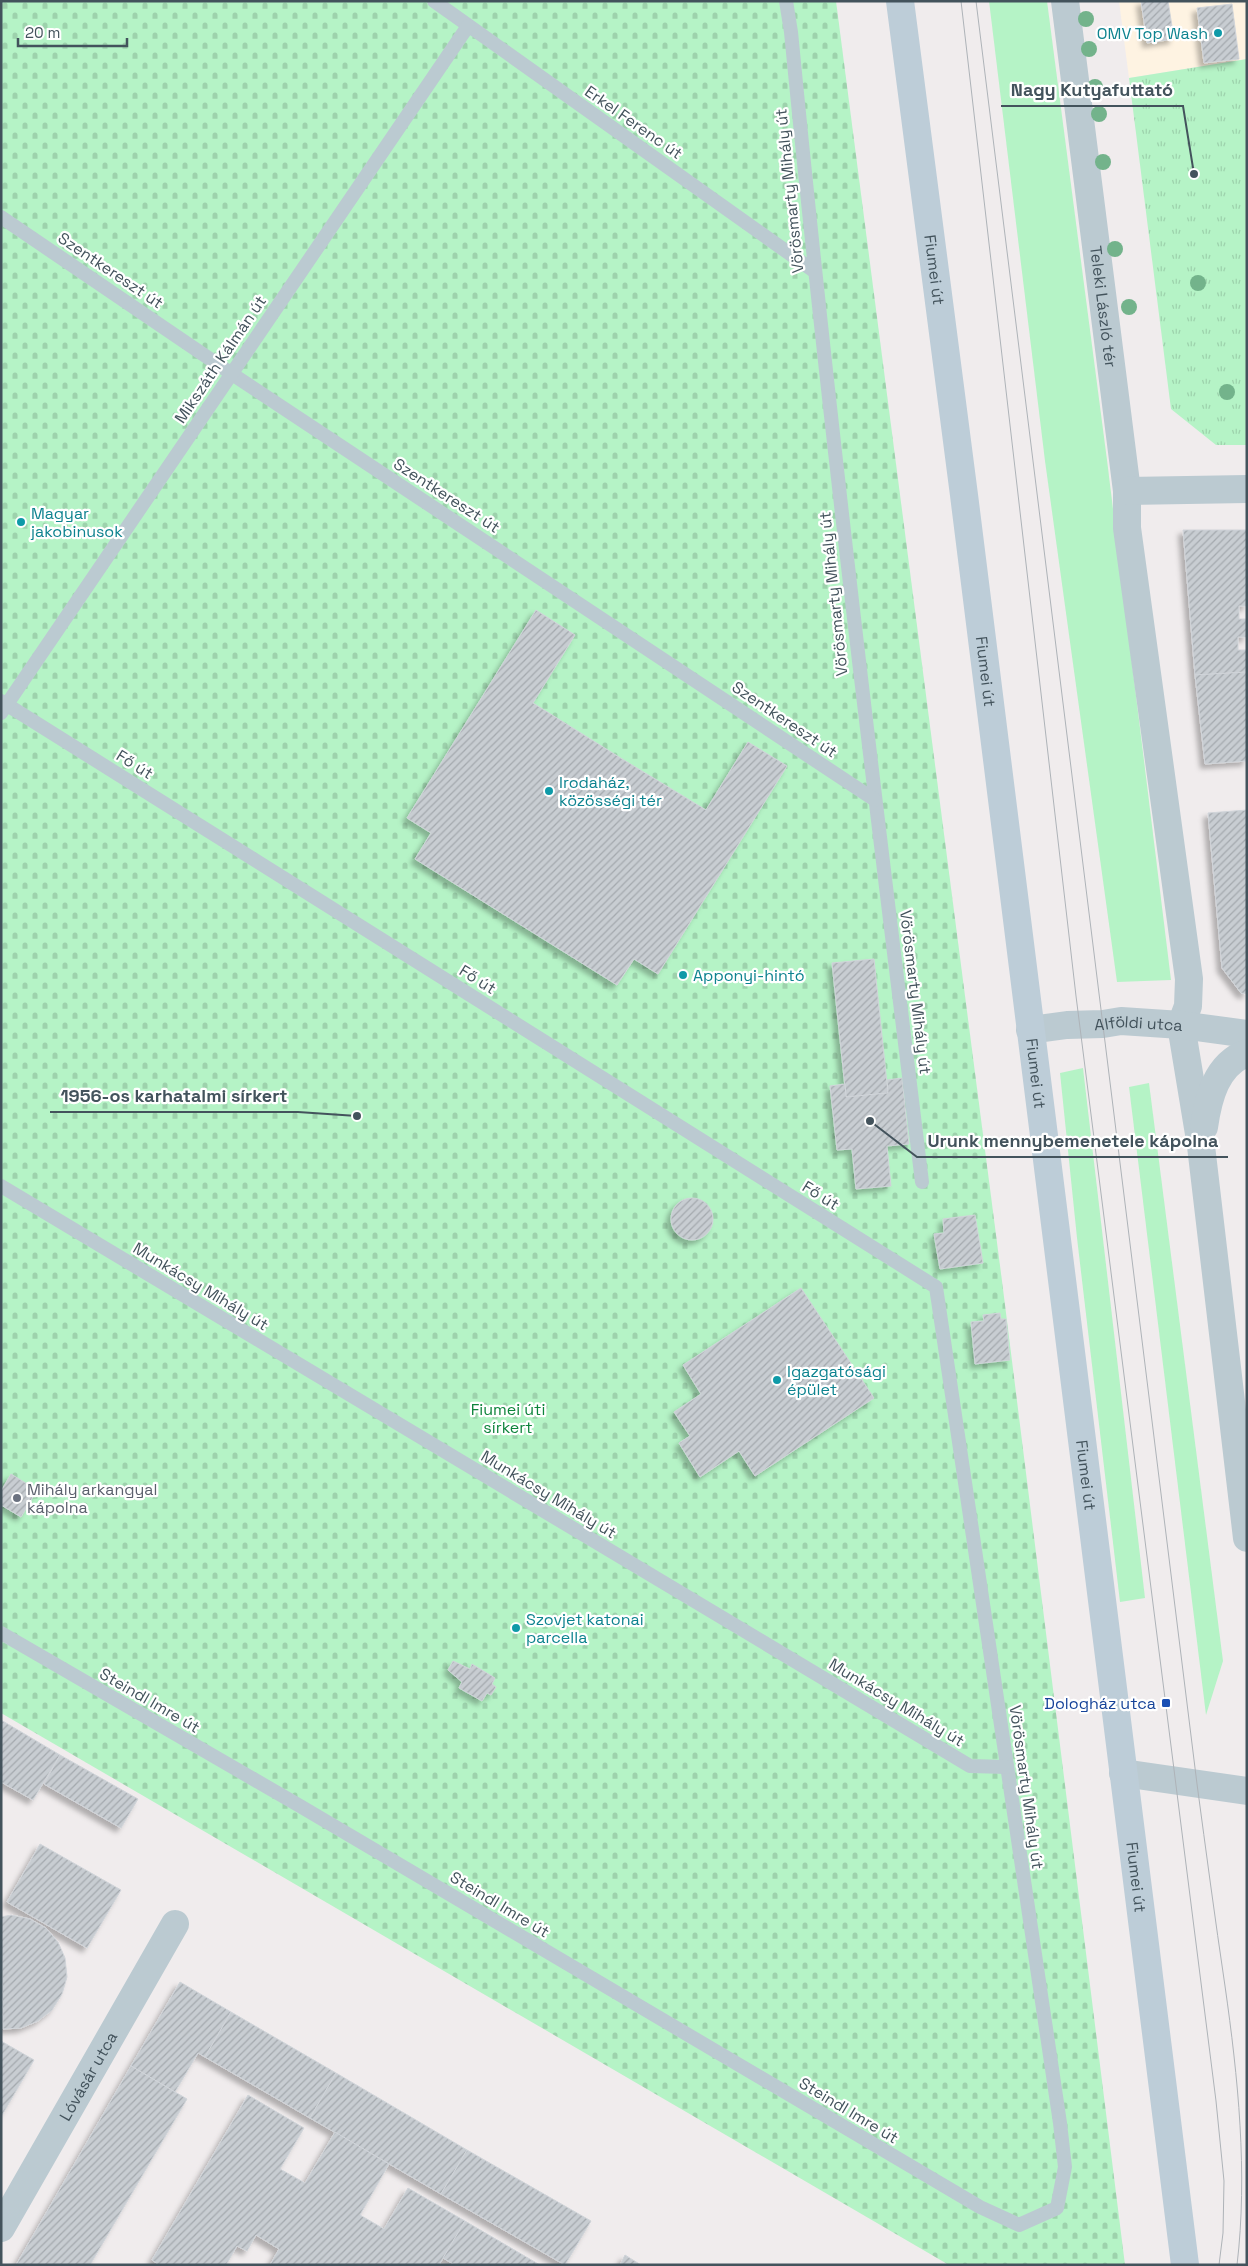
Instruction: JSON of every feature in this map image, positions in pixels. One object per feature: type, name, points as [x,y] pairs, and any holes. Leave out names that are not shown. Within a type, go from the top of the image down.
[{"type":"main road","name":"Fiumei út","points":[[900,1],[1184,2265]]},
{"type":"street","name":"Teleki László tér","points":[[1065,1],[1127,491]]},
{"type":"street","points":[[1247,489],[1127,491],[1127,528],[1189,979],[1188,1006],[1181,1024],[1200,1146],[1247,1538]]},
{"type":"street","name":"Alföldi utca","points":[[1030,1030],[1121,1021],[1181,1024],[1247,1034]]},
{"type":"street","points":[[1200,1146],[1207,1108],[1215,1084],[1226,1068],[1247,1053]]},
{"type":"street","points":[[1123,1773],[1247,1791]]},
{"type":"street","name":"Lóvásár utca","points":[[1,2228],[175,1924]]},
{"type":"lane","name":"Erkel Ferenc út","points":[[434,1],[814,271]]},
{"type":"lane","name":"Vörösmarty Mihály út","points":[[786,1],[791,32],[814,271],[875,800],[922,1182]]},
{"type":"lane","name":"Mikszáth Kálmán út","points":[[3,707],[468,26]]},
{"type":"lane","name":"Szentkereszt út","points":[[1,217],[232,374],[875,800]]},
{"type":"lane","name":"Fő út","points":[[3,707],[936,1287]]},
{"type":"lane","name":"Munkácsy Mihály út","points":[[1,1186],[970,1766],[1007,1767]]},
{"type":"lane","name":"Vörösmarty Mihály út","points":[[936,1287],[1065,2167],[1057,2208],[1019,2225],[980,2207]]},
{"type":"lane","name":"Steindl Imre út","points":[[1,1633],[300,1806],[980,2207]]},
{"type":"shaded area","points":[[1119,1],[1247,1],[1247,59],[1129,78]]},
{"type":"green space","name":"Fiumei úti sírkert","points":[[1,1],[836,1],[1002,1281],[1125,2265],[949,2265],[1,1713]]},
{"type":"green space","points":[[989,1],[1047,1],[1107,460],[1171,980],[1117,982],[1045,461]]},
{"type":"green space","points":[[1247,59],[1247,445],[1216,445],[1171,409],[1129,78]]},
{"type":"green space","points":[[1083,1068],[1145,1598],[1120,1602],[1077,1238],[1060,1073]]},
{"type":"green space","points":[[1149,1083],[1223,1661],[1206,1715],[1129,1087]]},
{"type":"building","points":[[1141,1],[1168,1],[1174,39],[1147,43]]},
{"type":"building","name":"OMV Top Wash","points":[[1232,4],[1239,59],[1204,63],[1197,8]]},
{"type":"building","points":[[1183,530],[1247,530],[1247,606],[1239,606],[1239,619],[1246,619],[1247,637],[1238,637],[1238,650],[1247,650],[1247,672],[1195,675]]},
{"type":"building","name":"Irodaház, közösségi tér","points":[[536,610],[575,635],[533,703],[619,757],[706,810],[748,742],[787,766],[658,974],[634,959],[617,985],[415,859],[431,833],[407,818]]},
{"type":"building","points":[[1247,672],[1247,761],[1205,764],[1195,675]]},
{"type":"building","points":[[1247,810],[1247,994],[1241,993],[1222,968],[1208,813]]},
{"type":"building","points":[[874,959],[888,1093],[846,1097],[832,963]]},
{"type":"building","points":[[902,1078],[909,1144],[887,1146],[891,1186],[856,1189],[852,1149],[837,1150],[830,1086],[845,1084],[846,1097],[888,1093],[887,1080]]},
{"type":"building","points":[[696,1198],[704,1201],[710,1207],[713,1219],[710,1231],[704,1237],[688,1240],[680,1237],[674,1231],[671,1215],[674,1207],[680,1201]]},
{"type":"building","points":[[975,1215],[983,1263],[940,1269],[934,1234],[944,1233],[943,1219]]},
{"type":"building","name":"Igazgatósági épület","points":[[801,1288],[874,1398],[755,1476],[739,1451],[700,1477],[679,1443],[690,1436],[674,1412],[701,1394],[683,1365]]},
{"type":"building","points":[[1000,1313],[1001,1319],[1006,1319],[1010,1360],[975,1364],[971,1322],[984,1321],[983,1315]]},
{"type":"building","name":"Mihály arkangyal kápolna","points":[[11,1474],[37,1490],[21,1517],[1,1505],[1,1491]]},
{"type":"building","points":[[453,1661],[470,1669],[472,1664],[495,1678],[492,1684],[496,1687],[491,1695],[487,1693],[482,1701],[459,1688],[462,1682],[448,1670]]},
{"type":"building","points":[[1,1720],[60,1755],[33,1800],[1,1782]]},
{"type":"building","points":[[60,1755],[138,1799],[121,1828],[44,1784]]},
{"type":"building","points":[[40,1844],[121,1890],[87,1948],[7,1902]]},
{"type":"building","points":[[11,1915],[30,1919],[46,1928],[58,1942],[65,1958],[67,1977],[62,1994],[52,2010],[38,2021],[21,2028],[3,2029],[1,1917]]},
{"type":"building","points":[[180,1982],[231,2012],[205,2057],[198,2053],[175,2092],[131,2066]]},
{"type":"building","points":[[231,2012],[336,2073],[310,2118],[205,2057]]},
{"type":"building","points":[[1,2041],[34,2060],[1,2117]]},
{"type":"building","points":[[131,2066],[187,2099],[90,2265],[16,2265]]},
{"type":"building","points":[[336,2073],[467,2150],[441,2194],[310,2118]]},
{"type":"building","points":[[248,2095],[304,2128],[280,2169],[305,2183],[335,2132],[389,2164],[360,2215],[384,2229],[408,2188],[465,2221],[439,2265],[270,2265],[279,2249],[256,2235],[247,2251],[237,2246],[226,2265],[159,2265],[152,2260]]},
{"type":"building","points":[[467,2150],[591,2221],[565,2265],[441,2194]]},
{"type":"building","points":[[465,2221],[540,2265],[455,2265],[443,2258]]},
{"type":"building","points":[[625,2255],[641,2265],[620,2265]]},
{"type":"tram line","points":[[961,1],[1076,996],[1216,2101],[1224,2181],[1223,2233],[1219,2265]]},
{"type":"tram line","points":[[976,1],[1197,1784],[1230,2020],[1240,2125],[1242,2195],[1237,2265]]},
{"type":"place","name":"OMV Top Wash","points":[[1218,33]]},
{"type":"place","name":"Nagy Kutyafuttató","points":[[1194,174]]},
{"type":"place","name":"Magyar jakobinusok","points":[[21,522]]},
{"type":"place","name":"Irodaház, közösségi tér","points":[[549,791]]},
{"type":"place","name":"Apponyi-hintó","points":[[683,975]]},
{"type":"place","name":"1956-os karhatalmi sírkert","points":[[357,1116]]},
{"type":"place","name":"Urunk mennybemenetele kápolna","points":[[870,1121]]},
{"type":"place","name":"Igazgatósági épület","points":[[777,1380]]},
{"type":"place","name":"Mihály arkangyal kápolna","points":[[17,1498]]},
{"type":"place","name":"Szovjet katonai parcella","points":[[516,1628]]},
{"type":"place","name":"Dologház utca","points":[[1166,1703]]}]
